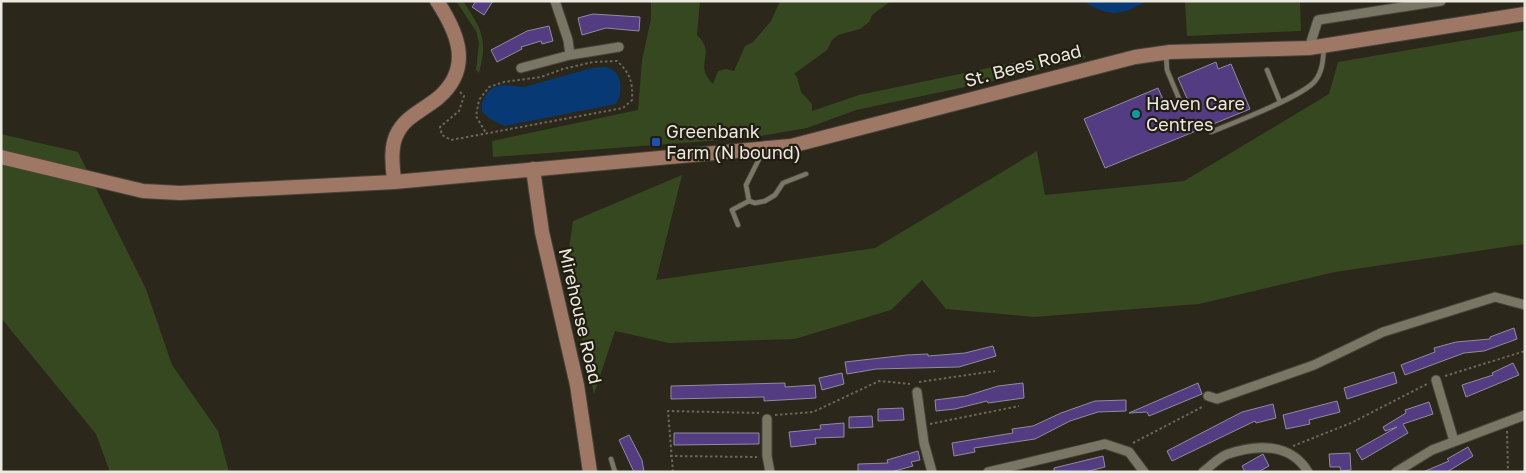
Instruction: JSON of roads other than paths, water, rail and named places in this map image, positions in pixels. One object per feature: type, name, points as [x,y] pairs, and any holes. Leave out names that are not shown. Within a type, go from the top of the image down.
[{"type":"main road","points":[[394,182],[392,149],[400,127],[409,117],[438,97],[451,83],[457,68],[460,51],[456,34],[438,1]]},
{"type":"main road","name":"St. Bees Road","points":[[1,157],[143,191],[180,193],[231,192],[394,182],[761,149],[791,146],[1115,61],[1165,53],[1309,48],[1525,14]]},
{"type":"main road","name":"Mirehouse Road","points":[[533,169],[542,232],[577,386],[590,472]]},
{"type":"street","points":[[555,1],[568,40],[570,55]]},
{"type":"street","points":[[1309,48],[1318,20],[1441,1]]},
{"type":"street","points":[[522,68],[570,55],[619,47]]},
{"type":"street","points":[[1212,397],[1314,365],[1392,329],[1495,297],[1525,305]]},
{"type":"street","points":[[1436,380],[1454,442]]},
{"type":"street","points":[[917,392],[921,426],[932,472]]},
{"type":"street","points":[[1396,472],[1432,450],[1525,415]]},
{"type":"street","points":[[767,419],[767,456],[770,472]]},
{"type":"street","points":[[988,472],[1105,444],[1127,451],[1144,472]]},
{"type":"street","points":[[1203,472],[1227,454],[1264,447],[1284,450],[1303,463],[1308,472]]},
{"type":"lane","points":[[1210,132],[1302,92],[1316,81],[1323,65],[1324,46]]},
{"type":"lane","points":[[1165,53],[1167,70],[1182,106]]},
{"type":"lane","points":[[1267,70],[1280,102]]},
{"type":"lane","points":[[749,200],[746,184],[760,159],[761,149]]},
{"type":"lane","points":[[749,200],[755,203],[765,201],[775,195],[784,183],[806,174]]},
{"type":"lane","points":[[738,225],[732,210],[749,200]]},
{"type":"lane","points":[[611,460],[615,472]]},
{"type":"water","points":[[1084,1],[1146,1],[1130,10],[1115,13],[1100,10]]},
{"type":"water","points":[[607,67],[617,74],[621,89],[616,104],[504,126],[487,117],[482,111],[482,103],[487,93],[494,87],[505,85],[524,87],[592,68]]},
{"type":"place","name":"Haven Care Centres","points":[[1136,114]]},
{"type":"place","name":"Greenbank Farm (N bound)","points":[[656,142]]}]
